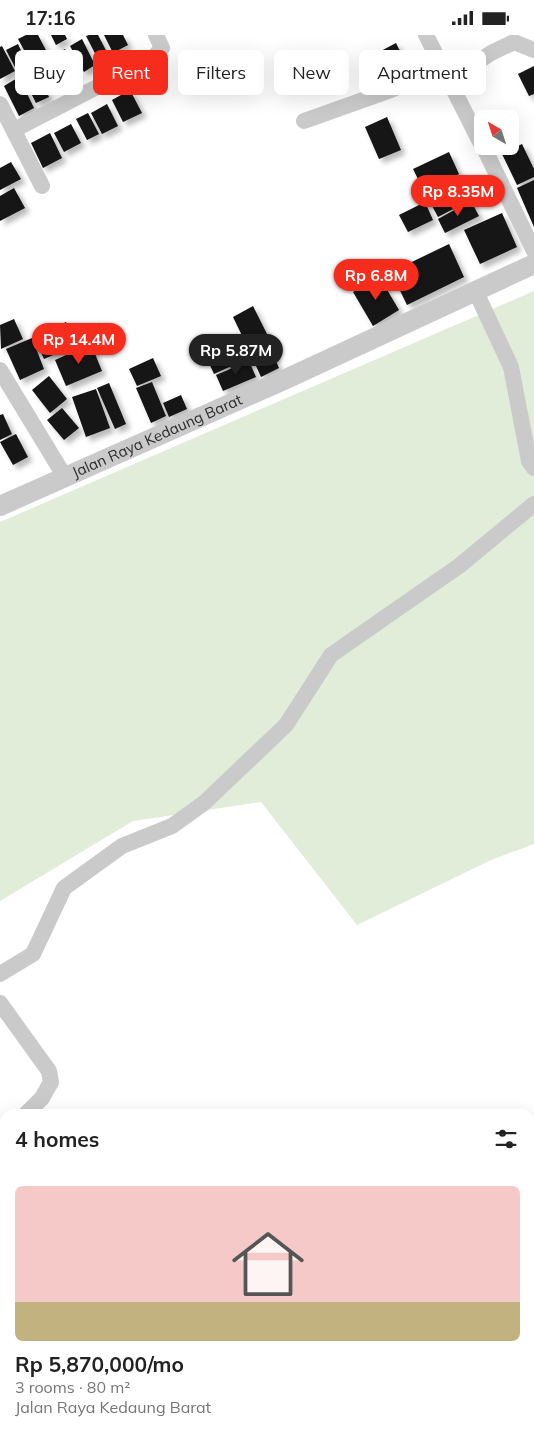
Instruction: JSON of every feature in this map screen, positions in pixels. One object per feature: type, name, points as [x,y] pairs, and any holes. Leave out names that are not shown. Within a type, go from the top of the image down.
[{"type":"street","points":[[14,130],[153,58],[162,48],[156,35]]},
{"type":"street","points":[[426,35],[434,50]]},
{"type":"street","points":[[486,55],[514,42],[534,50]]},
{"type":"street","points":[[304,121],[377,95]]},
{"type":"street","points":[[457,95],[474,128]]},
{"type":"street","points":[[0,104],[42,186]]},
{"type":"street","points":[[487,155],[534,251]]},
{"type":"street","name":"Jalan Raya Kedaung Barat","points":[[0,506],[286,379],[534,264]]},
{"type":"street","points":[[476,292],[511,367],[529,461],[534,468]]},
{"type":"street","points":[[0,370],[65,477]]},
{"type":"street","points":[[0,974],[33,954],[64,888],[122,846],[172,826],[204,803],[286,725],[331,655],[458,566],[534,504]]},
{"type":"street","points":[[0,1003],[49,1071],[51,1082],[48,1090],[31,1109]]},
{"type":"green space","points":[[534,291],[534,844],[491,860],[357,925],[261,802],[133,821],[0,901],[0,522]]},
{"type":"building","points":[[26,35],[38,35],[46,50],[24,50],[18,39]]},
{"type":"building","points":[[51,35],[65,35],[67,39],[56,45]]},
{"type":"building","points":[[98,35],[106,50],[93,50],[86,36]]},
{"type":"building","points":[[104,35],[123,35],[128,45],[119,50],[112,50]]},
{"type":"building","points":[[82,39],[93,61],[93,66],[84,72],[83,50],[72,50],[70,46]]},
{"type":"building","points":[[396,43],[400,50],[383,50]]},
{"type":"building","points":[[18,44],[21,50],[15,50],[15,67],[6,50]]},
{"type":"building","points":[[2,46],[15,71],[0,79],[0,47]]},
{"type":"building","points":[[534,66],[534,94],[529,96],[518,74]]},
{"type":"building","points":[[15,79],[15,95],[28,95],[34,108],[19,116],[4,86]]},
{"type":"building","points":[[32,95],[48,95],[49,97],[36,103]]},
{"type":"building","points":[[121,95],[133,95],[142,113],[123,122],[112,100]]},
{"type":"building","points":[[107,104],[118,126],[102,134],[91,113]]},
{"type":"building","points":[[88,113],[99,134],[87,140],[76,119]]},
{"type":"building","points":[[387,117],[401,150],[379,159],[365,127]]},
{"type":"building","points":[[71,124],[81,143],[64,152],[54,133]]},
{"type":"building","points":[[50,133],[62,158],[43,168],[31,143]]},
{"type":"building","points":[[522,144],[534,169],[534,177],[517,185],[502,155],[519,155],[519,146]]},
{"type":"building","points":[[449,152],[459,174],[424,191],[413,169]]},
{"type":"building","points":[[11,162],[21,179],[0,190],[0,168]]},
{"type":"building","points":[[457,176],[470,200],[438,217],[425,193]]},
{"type":"building","points":[[534,180],[534,227],[517,188]]},
{"type":"building","points":[[14,188],[25,208],[0,221],[0,196]]},
{"type":"building","points":[[471,201],[479,216],[445,233],[438,219]]},
{"type":"building","points":[[425,202],[433,220],[408,232],[399,215]]},
{"type":"building","points":[[502,213],[517,247],[480,264],[464,230]]},
{"type":"building","points":[[449,244],[464,277],[407,305],[391,272]]},
{"type":"building","points":[[379,276],[399,310],[373,326],[353,292]]},
{"type":"building","points":[[253,306],[268,336],[247,346],[233,317]]},
{"type":"building","points":[[14,319],[23,339],[1,349],[0,325]]},
{"type":"building","points":[[66,322],[76,345],[44,359],[34,337]]},
{"type":"building","points":[[238,335],[249,358],[214,374],[203,350]]},
{"type":"building","points":[[32,338],[44,369],[20,380],[6,349]]},
{"type":"building","points":[[266,338],[274,355],[257,363],[249,346]]},
{"type":"building","points":[[91,344],[102,371],[66,386],[55,360]]},
{"type":"building","points":[[274,357],[279,368],[261,377],[256,366]]},
{"type":"building","points":[[153,358],[161,376],[137,386],[129,369]]},
{"type":"building","points":[[249,361],[256,377],[223,391],[216,375]]},
{"type":"building","points":[[49,376],[67,399],[50,413],[32,390]]},
{"type":"building","points":[[152,382],[166,416],[151,423],[136,388]]},
{"type":"building","points":[[109,383],[126,424],[115,429],[97,388]]},
{"type":"building","points":[[96,389],[110,428],[86,437],[72,397]]},
{"type":"building","points":[[181,395],[187,409],[169,417],[163,403]]},
{"type":"building","points":[[62,408],[79,428],[64,440],[47,420]]},
{"type":"building","points":[[3,414],[12,434],[0,440],[0,415]]},
{"type":"building","points":[[16,434],[28,457],[13,465],[0,442]]}]
